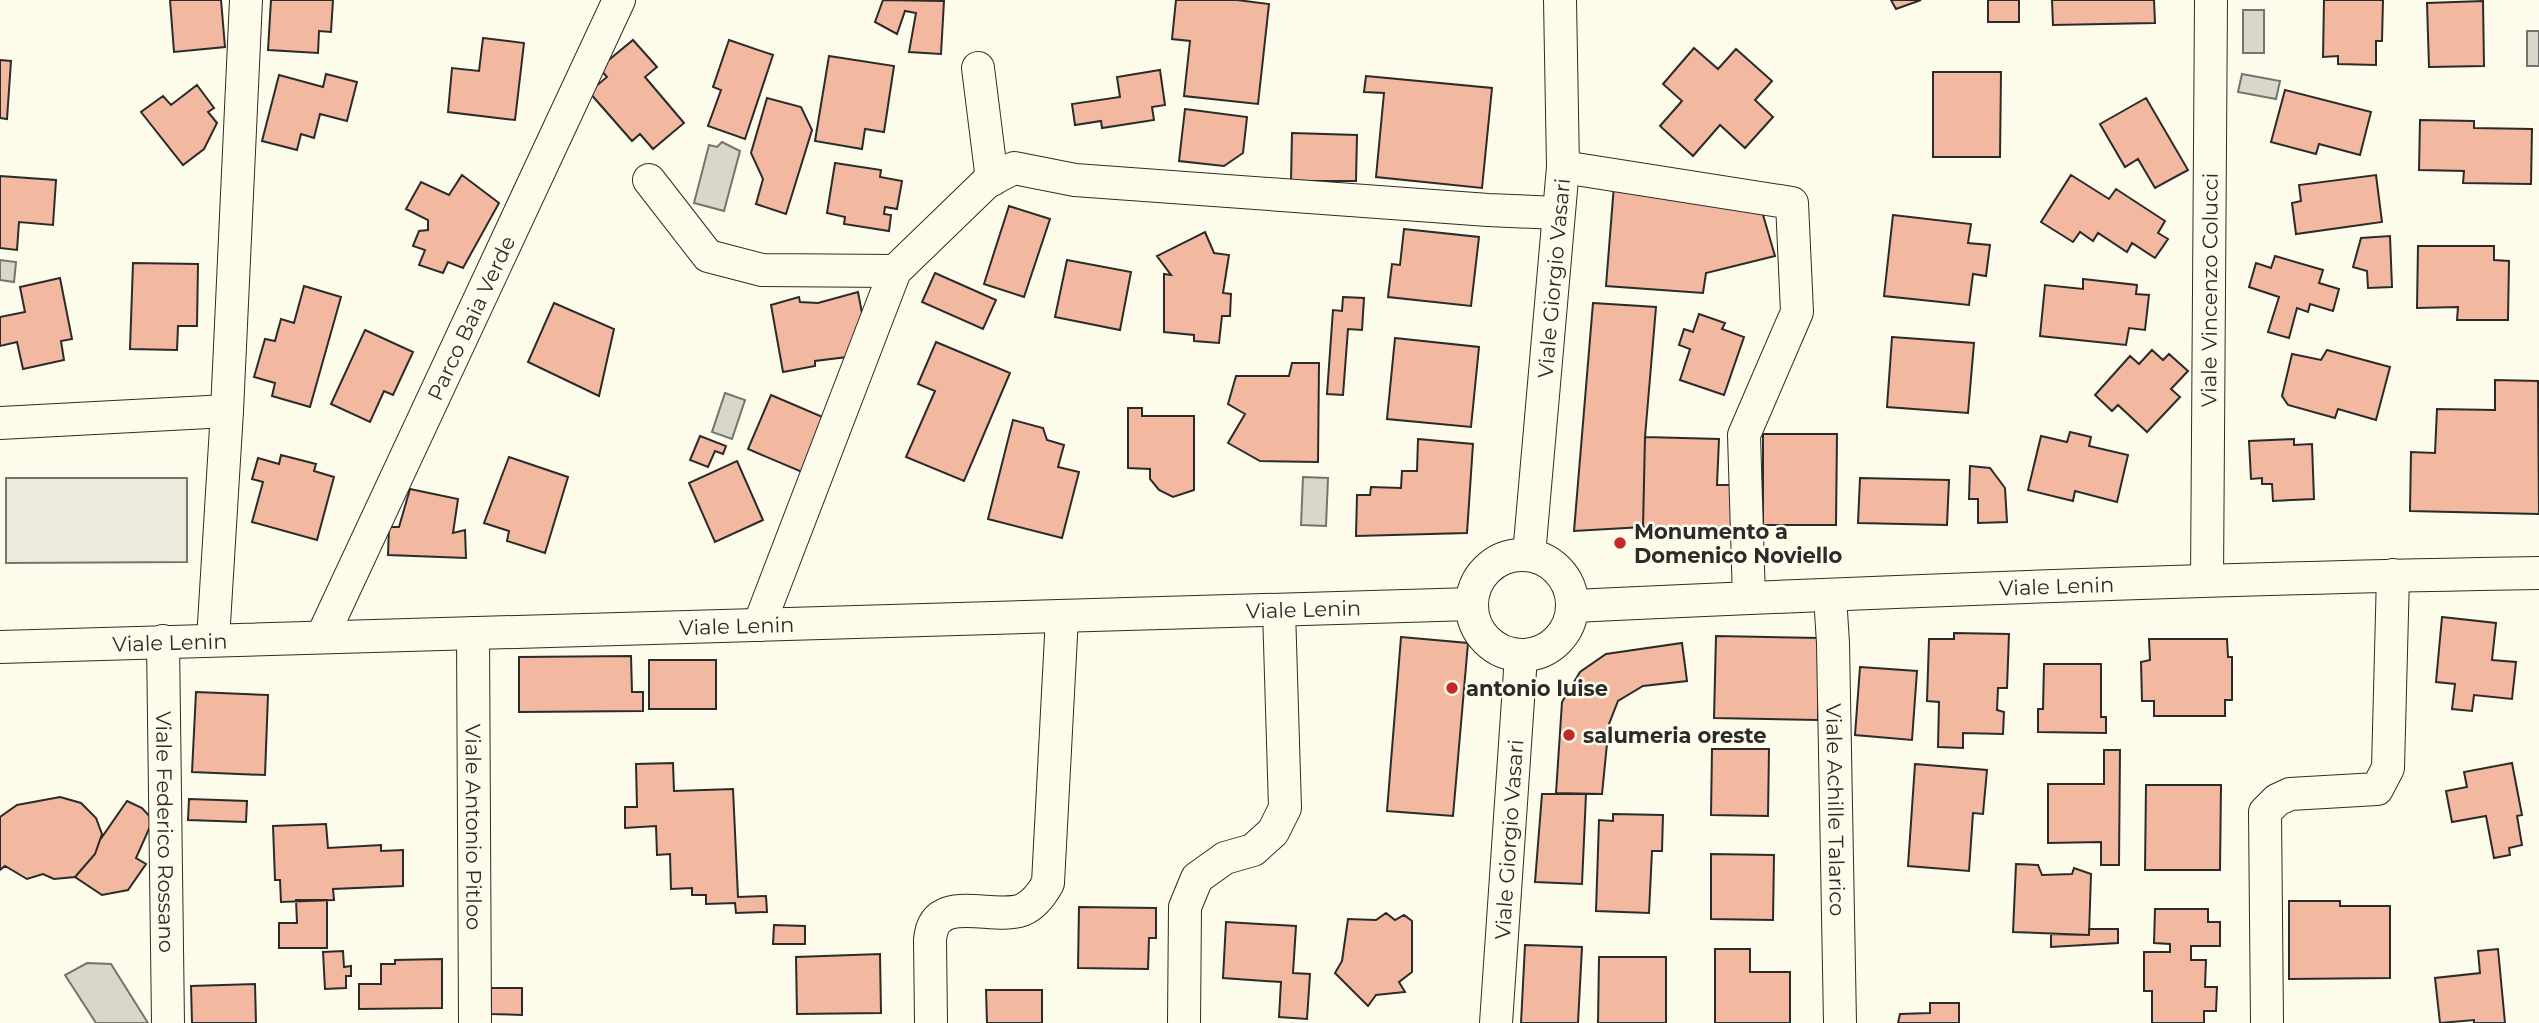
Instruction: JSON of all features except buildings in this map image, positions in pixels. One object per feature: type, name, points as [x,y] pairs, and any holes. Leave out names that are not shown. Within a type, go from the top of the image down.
[{"type":"street","points":[[213,640],[227,411],[246,0]]},
{"type":"street","name":"Parco Baia Verde","points":[[323,637],[619,0]]},
{"type":"street","name":"Viale Giorgio Vasari","points":[[1529,555],[1563,167],[1560,0]]},
{"type":"street","name":"Viale Vincenzo Colucci","points":[[2207,580],[2211,0]]},
{"type":"street","points":[[978,68],[992,180]]},
{"type":"street","points":[[1563,167],[1792,203],[1797,312],[1744,435],[1749,598]]},
{"type":"street","points":[[759,625],[895,271],[992,180],[1014,168],[1075,180],[1488,210],[1558,212]]},
{"type":"street","points":[[649,180],[708,256],[762,270],[895,271]]},
{"type":"street","points":[[0,423],[227,411]]},
{"type":"street","points":[[1511,555],[1529,555],[1546,560],[1562,573],[1570,588],[1574,606],[1570,624],[1561,639],[1538,654],[1521,656],[1503,653],[1488,643],[1478,629],[1472,612],[1473,594],[1479,578],[1491,565],[1511,555]]},
{"type":"street","name":"Viale Lenin","points":[[1574,606],[2031,585],[2539,573]]},
{"type":"street","points":[[2267,1023],[2265,812],[2277,800],[2290,794],[2376,789],[2388,768],[2393,575]]},
{"type":"street","name":"Viale Achille Talarico","points":[[1830,596],[1840,1023]]},
{"type":"street","name":"Viale Lenin","points":[[0,647],[1472,604]]},
{"type":"street","points":[[1184,1023],[1185,906],[1197,878],[1225,858],[1253,850],[1273,832],[1285,808],[1279,610]]},
{"type":"street","points":[[931,1023],[930,940],[931,930],[937,919],[948,912],[1023,910],[1035,902],[1048,883],[1062,617]]},
{"type":"street","name":"Viale Antonio Pitloo","points":[[473,633],[475,1023]]},
{"type":"street","name":"Viale Federico Rossano","points":[[163,641],[168,1023]]},
{"type":"street","name":"Viale Giorgio Vasari","points":[[1496,1023],[1521,656]]},
{"type":"shaded area","points":[[2243,10],[2264,10],[2264,53],[2243,53]]},
{"type":"shaded area","points":[[2527,31],[2539,31],[2539,66],[2527,66]]},
{"type":"shaded area","points":[[2242,74],[2280,81],[2276,99],[2238,92]]},
{"type":"shaded area","points":[[722,142],[740,151],[724,211],[694,203],[709,145],[717,147]]},
{"type":"shaded area","points":[[0,260],[16,262],[14,282],[0,280]]},
{"type":"shaded area","points":[[725,393],[745,400],[732,439],[712,432]]},
{"type":"shaded area","points":[[1303,477],[1328,478],[1326,526],[1301,525]]},
{"type":"shaded area","points":[[6,478],[187,478],[187,562],[6,563]]},
{"type":"shaded area","points":[[87,963],[111,964],[148,1023],[96,1023],[65,975]]},
{"type":"place","name":"Monumento a Domenico Noviello","points":[[1620,543]]},
{"type":"place","name":"antonio luise","points":[[1452,688]]},
{"type":"place","name":"salumeria oreste","points":[[1569,735]]}]
